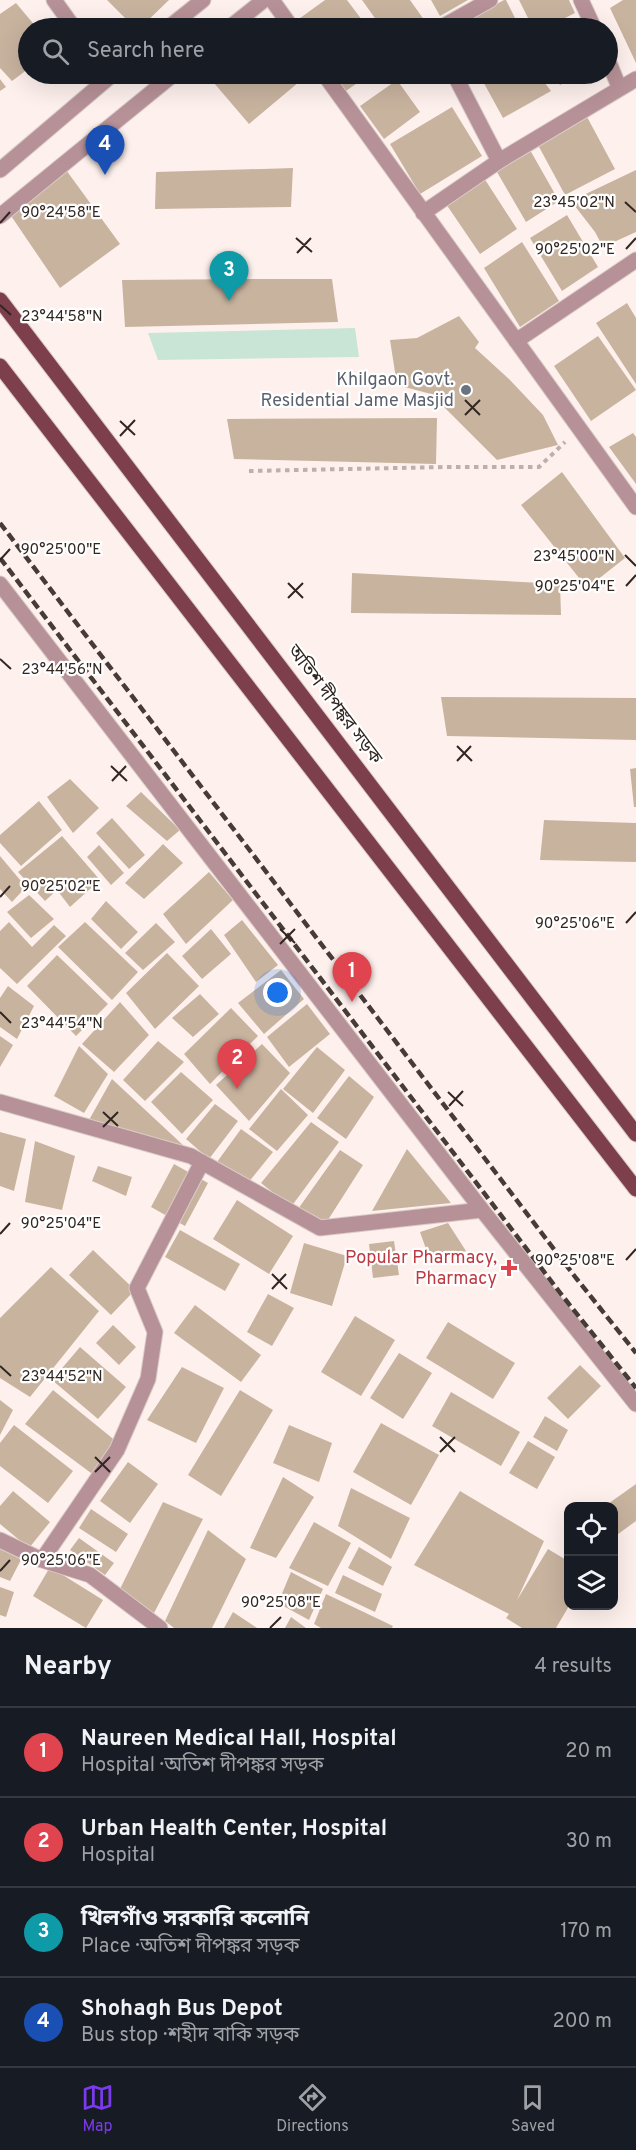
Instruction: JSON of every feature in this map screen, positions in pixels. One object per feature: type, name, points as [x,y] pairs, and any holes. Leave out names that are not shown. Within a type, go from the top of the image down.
[{"type":"main road","name":"অতিশ দীপঙ্কর সড়ক","points":[[0,300],[636,1134]]},
{"type":"main road","points":[[0,366],[636,1189]]},
{"type":"street","points":[[54,0],[67,18]]},
{"type":"street","points":[[180,18],[203,0]]},
{"type":"street","points":[[242,18],[264,0]]},
{"type":"street","points":[[272,0],[285,18]]},
{"type":"street","points":[[458,18],[490,0]]},
{"type":"street","points":[[581,0],[589,18]]},
{"type":"street","points":[[423,213],[499,161],[619,87],[636,79]]},
{"type":"street","points":[[0,170],[101,84]]},
{"type":"street","points":[[0,216],[162,84]]},
{"type":"street","points":[[331,84],[636,507]]},
{"type":"street","points":[[459,84],[499,161]]},
{"type":"street","points":[[516,341],[636,260]]},
{"type":"street","points":[[0,584],[482,1210],[636,1404]]},
{"type":"street","points":[[0,1102],[191,1156],[320,1227],[482,1210]]},
{"type":"street","points":[[42,1560],[117,1450],[148,1379],[155,1332],[137,1288],[201,1162]]},
{"type":"street","points":[[0,1540],[42,1560],[90,1575],[160,1628]]},
{"type":"path","points":[[249,471],[539,467],[579,429]]},
{"type":"green space","points":[[355,328],[359,357],[158,360],[148,333]]},
{"type":"building","points":[[107,0],[169,0],[150,18],[125,18]]},
{"type":"building","points":[[325,0],[347,0],[360,18],[300,18]]},
{"type":"building","points":[[362,0],[410,0],[423,18],[375,18]]},
{"type":"building","points":[[431,0],[468,0],[440,16]]},
{"type":"building","points":[[506,0],[515,18],[471,18]]},
{"type":"building","points":[[519,0],[569,0],[575,13],[565,18],[528,18]]},
{"type":"building","points":[[623,0],[636,0],[636,63],[618,25],[618,18],[615,18],[610,8]]},
{"type":"building","points":[[16,3],[29,18],[18,18],[18,76],[12,81],[0,68],[0,14]]},
{"type":"building","points":[[0,79],[6,87],[0,91]]},
{"type":"building","points":[[215,84],[297,84],[249,124]]},
{"type":"building","points":[[336,84],[356,84],[343,93]]},
{"type":"building","points":[[391,84],[400,84],[420,112],[384,139],[360,106]]},
{"type":"building","points":[[484,84],[546,84],[551,91],[503,118]]},
{"type":"building","points":[[452,107],[482,156],[420,194],[390,144]]},
{"type":"building","points":[[586,115],[615,169],[565,195],[538,145]]},
{"type":"building","points":[[530,150],[559,201],[526,222],[497,172]]},
{"type":"building","points":[[61,163],[120,244],[60,288],[5,207]]},
{"type":"building","points":[[293,168],[291,207],[155,209],[156,172]]},
{"type":"building","points":[[636,170],[636,232],[603,247],[595,232],[571,201]]},
{"type":"building","points":[[484,178],[517,229],[480,254],[446,204]]},
{"type":"building","points":[[567,215],[598,267],[562,291],[530,238]]},
{"type":"building","points":[[522,242],[559,301],[520,327],[484,268]]},
{"type":"building","points":[[332,279],[338,322],[125,327],[122,280]]},
{"type":"building","points":[[627,303],[636,318],[636,384],[596,323]]},
{"type":"building","name":"Khilgaon Govt. Residential Jame Masjid","points":[[459,316],[479,342],[475,348],[543,415],[558,445],[497,460],[431,394],[397,385],[390,340],[417,338]]},
{"type":"building","points":[[598,336],[636,390],[591,421],[554,366]]},
{"type":"building","points":[[437,418],[436,464],[234,459],[227,419]]},
{"type":"building","points":[[633,433],[636,437],[636,484],[609,447]]},
{"type":"building","points":[[562,472],[625,558],[587,588],[521,505]]},
{"type":"building","points":[[352,573],[560,584],[561,615],[351,613]]},
{"type":"building","points":[[441,697],[636,698],[636,740],[447,736]]},
{"type":"building","points":[[636,768],[636,807],[634,807],[630,769]]},
{"type":"building","points":[[70,779],[99,808],[73,833],[47,797]]},
{"type":"building","points":[[141,792],[180,830],[167,841],[126,806]]},
{"type":"building","points":[[39,801],[62,830],[21,866],[0,843],[0,835]]},
{"type":"building","points":[[112,818],[145,855],[129,869],[96,833]]},
{"type":"building","points":[[544,820],[636,823],[636,862],[540,860]]},
{"type":"building","points":[[62,836],[100,880],[70,907],[57,890],[45,901],[18,872]]},
{"type":"building","points":[[163,844],[183,863],[144,899],[125,883]]},
{"type":"building","points":[[99,845],[124,873],[111,885],[87,857]]},
{"type":"building","points":[[0,856],[26,887],[12,902],[0,889]]},
{"type":"building","points":[[209,872],[233,900],[186,944],[163,914]]},
{"type":"building","points":[[29,895],[54,919],[31,938],[7,912]]},
{"type":"building","points":[[106,901],[138,932],[121,949],[91,919]]},
{"type":"building","points":[[242,920],[278,965],[256,982],[224,935]]},
{"type":"building","points":[[9,922],[32,947],[54,925],[66,936],[17,984],[0,968],[0,931]]},
{"type":"building","points":[[85,922],[138,972],[112,1000],[58,947]]},
{"type":"building","points":[[156,923],[175,942],[143,970],[125,953]]},
{"type":"building","points":[[211,929],[231,954],[202,979],[182,956]]},
{"type":"building","points":[[167,953],[199,986],[155,1029],[126,993]]},
{"type":"building","points":[[57,955],[108,1004],[76,1036],[27,986]]},
{"type":"building","points":[[281,970],[304,999],[264,1034],[238,1003]]},
{"type":"building","points":[[8,986],[34,1006],[17,1039],[0,1027],[0,998]]},
{"type":"building","points":[[200,994],[219,1014],[193,1037],[172,1018]]},
{"type":"building","points":[[120,1002],[149,1035],[114,1072],[82,1044]]},
{"type":"building","points":[[307,1004],[330,1034],[289,1067],[267,1037]]},
{"type":"building","points":[[231,1008],[258,1036],[210,1084],[184,1054]]},
{"type":"building","points":[[0,1036],[13,1045],[0,1067]]},
{"type":"building","points":[[158,1041],[184,1062],[145,1101],[123,1080]]},
{"type":"building","points":[[262,1044],[290,1073],[249,1121],[216,1085]]},
{"type":"building","points":[[79,1046],[108,1074],[84,1113],[54,1096]]},
{"type":"building","points":[[317,1047],[345,1070],[313,1113],[283,1089]]},
{"type":"building","points":[[181,1072],[213,1100],[182,1134],[151,1102]]},
{"type":"building","points":[[349,1076],[374,1097],[346,1139],[317,1118]]},
{"type":"building","points":[[112,1079],[184,1146],[89,1120]]},
{"type":"building","points":[[281,1089],[308,1115],[277,1151],[249,1129]]},
{"type":"building","points":[[215,1104],[238,1121],[209,1159],[186,1139]]},
{"type":"building","points":[[311,1122],[339,1142],[291,1207],[261,1183]]},
{"type":"building","points":[[241,1129],[273,1152],[248,1183],[217,1162]]},
{"type":"building","points":[[0,1132],[26,1139],[14,1191],[0,1186]]},
{"type":"building","points":[[35,1141],[75,1156],[62,1210],[25,1202]]},
{"type":"building","points":[[407,1149],[451,1203],[372,1211]]},
{"type":"building","points":[[340,1150],[363,1165],[326,1223],[298,1209]]},
{"type":"building","points":[[174,1164],[208,1183],[185,1226],[151,1207]]},
{"type":"building","points":[[98,1166],[132,1177],[126,1196],[92,1181]]},
{"type":"building","points":[[237,1200],[293,1236],[269,1274],[213,1239]]},
{"type":"building","points":[[448,1223],[466,1251],[431,1263],[420,1232]]},
{"type":"building","points":[[180,1230],[240,1264],[225,1291],[165,1257]]},
{"type":"building","points":[[394,1241],[399,1275],[373,1278],[369,1244]]},
{"type":"building","points":[[304,1243],[347,1256],[332,1306],[290,1293]]},
{"type":"building","points":[[93,1250],[135,1290],[111,1315],[69,1275]]},
{"type":"building","points":[[51,1267],[99,1311],[30,1397],[0,1378],[0,1318]]},
{"type":"building","points":[[268,1294],[294,1308],[272,1346],[247,1332]]},
{"type":"building","points":[[195,1305],[261,1355],[241,1382],[174,1333]]},
{"type":"building","points":[[355,1316],[395,1340],[361,1396],[321,1372]]},
{"type":"building","points":[[448,1322],[515,1363],[493,1399],[426,1358]]},
{"type":"building","points":[[113,1325],[136,1347],[119,1365],[96,1343]]},
{"type":"building","points":[[80,1347],[126,1387],[98,1419],[52,1380]]},
{"type":"building","points":[[399,1353],[432,1373],[403,1419],[370,1398]]},
{"type":"building","points":[[580,1365],[601,1386],[568,1419],[547,1398]]},
{"type":"building","points":[[182,1367],[224,1388],[196,1443],[147,1420]]},
{"type":"building","points":[[53,1390],[117,1442],[95,1476],[25,1424]]},
{"type":"building","points":[[240,1390],[273,1410],[221,1496],[188,1475]]},
{"type":"building","points":[[451,1392],[520,1432],[501,1466],[432,1426]]},
{"type":"building","points":[[0,1400],[13,1410],[0,1435]]},
{"type":"building","points":[[545,1416],[568,1430],[557,1451],[533,1437]]},
{"type":"building","points":[[381,1423],[439,1455],[411,1505],[353,1472]]},
{"type":"building","points":[[14,1425],[73,1471],[48,1503],[0,1466],[0,1443]]},
{"type":"building","points":[[289,1425],[332,1443],[319,1482],[273,1463]]},
{"type":"building","points":[[528,1441],[555,1457],[537,1489],[509,1473]]},
{"type":"building","points":[[128,1462],[158,1484],[130,1523],[100,1501]]},
{"type":"building","points":[[283,1477],[314,1497],[276,1558],[250,1548]]},
{"type":"building","points":[[636,1484],[636,1521],[618,1534],[618,1502],[611,1502]]},
{"type":"building","points":[[351,1488],[410,1518],[391,1559],[338,1526]]},
{"type":"building","points":[[13,1491],[50,1522],[29,1548],[0,1524],[0,1506]]},
{"type":"building","points":[[460,1491],[544,1541],[517,1600],[548,1549],[564,1559],[564,1610],[567,1610],[556,1628],[522,1628],[506,1618],[509,1614],[414,1565]]},
{"type":"building","points":[[163,1502],[203,1519],[154,1613],[120,1589]]},
{"type":"building","points":[[91,1509],[128,1534],[116,1552],[79,1528]]},
{"type":"building","points":[[314,1522],[351,1543],[328,1586],[289,1568]]},
{"type":"building","points":[[208,1530],[246,1559],[212,1628],[174,1628],[165,1621]]},
{"type":"building","points":[[79,1538],[114,1563],[105,1575],[70,1550]]},
{"type":"building","points":[[0,1545],[23,1556],[10,1581],[0,1577]]},
{"type":"building","points":[[359,1547],[392,1567],[383,1586],[348,1568]]},
{"type":"building","points":[[50,1567],[103,1600],[86,1628],[33,1596]]},
{"type":"building","points":[[291,1572],[323,1589],[309,1620],[278,1603]]},
{"type":"building","points":[[343,1575],[382,1594],[375,1612],[335,1593]]},
{"type":"building","points":[[0,1587],[14,1592],[6,1617],[0,1615]]},
{"type":"building","points":[[326,1594],[393,1626],[392,1628],[321,1628],[314,1624]]},
{"type":"building","points":[[233,1612],[257,1628],[224,1628]]},
{"type":"building","points":[[291,1617],[306,1628],[285,1628]]},
{"type":"railway","points":[[0,523],[576,1278],[636,1353]]},
{"type":"railway","points":[[0,558],[561,1294],[636,1388]]},
{"type":"place","name":"Shohagh Bus Depot","points":[[105,175]]},
{"type":"place","name":"খিলগাঁও সরকারি কলোনি","points":[[229,301]]},
{"type":"place","name":"Khilgaon Govt. Residential Jame Masjid","points":[[466,390]]},
{"type":"place","name":"Naureen Medical Hall, Hospital","points":[[352,1002]]},
{"type":"place","name":"Urban Health Center, Hospital","points":[[237,1089]]},
{"type":"place","name":"Popular Pharmacy, Pharmacy","points":[[509,1268]]}]
